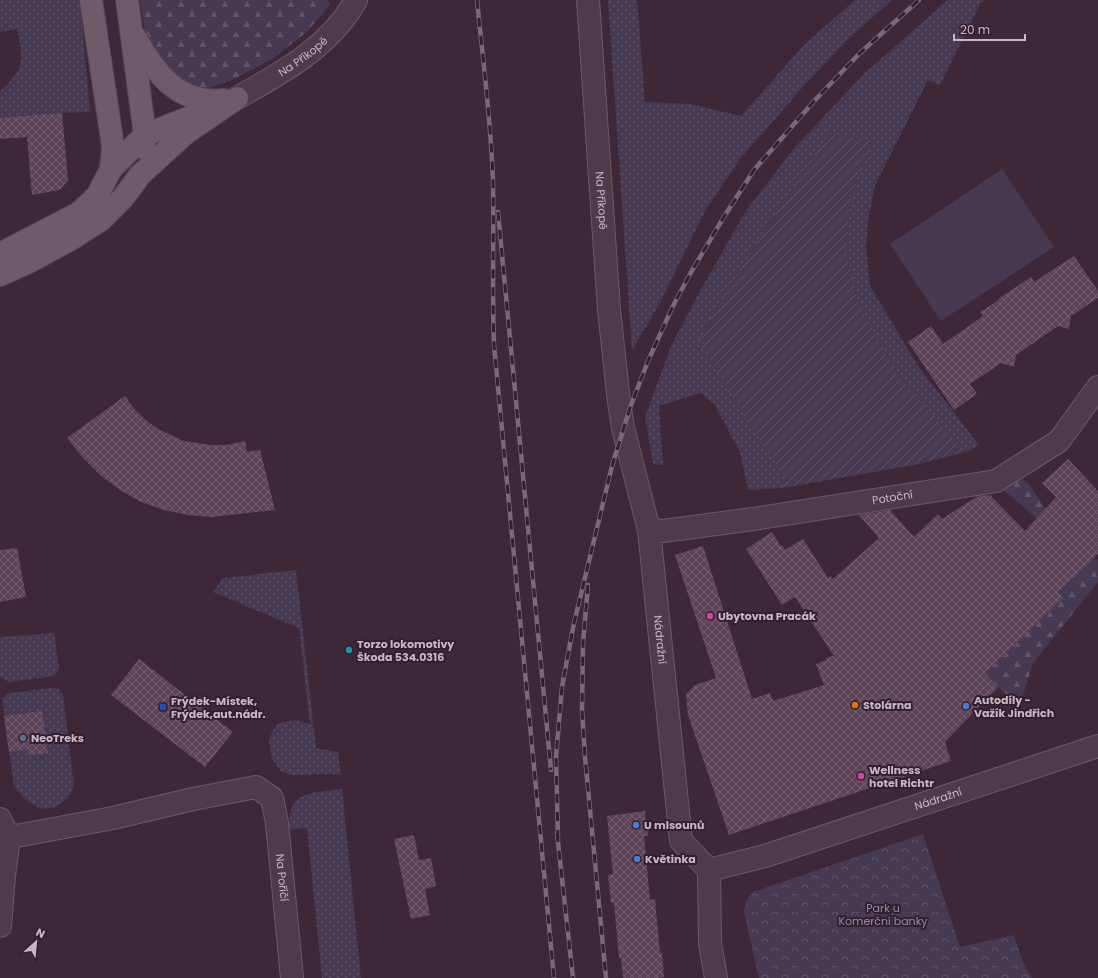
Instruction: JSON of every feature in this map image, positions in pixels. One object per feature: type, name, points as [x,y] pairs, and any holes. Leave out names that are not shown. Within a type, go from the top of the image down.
[{"type":"main road","points":[[92,0],[113,146],[111,169]]},
{"type":"main road","points":[[127,0],[145,135],[144,153],[140,175]]},
{"type":"main road","points":[[131,26],[154,68],[176,90],[191,97],[208,101],[237,98]]},
{"type":"main road","points":[[0,275],[29,262],[73,238],[101,220],[123,198],[140,175],[186,133],[237,98]]},
{"type":"main road","points":[[0,254],[79,213],[97,196],[111,169],[145,135],[237,98]]},
{"type":"main road","points":[[108,109],[124,126],[145,135],[186,133]]},
{"type":"street","name":"Na Příkopě","points":[[237,98],[265,83],[304,56],[340,24],[356,0]]},
{"type":"street","name":"Na Příkopě","points":[[588,0],[609,310],[619,402]]},
{"type":"street","name":"Potoční","points":[[649,530],[663,531],[753,519],[996,481],[1059,441],[1098,388]]},
{"type":"street","name":"Nádražní","points":[[619,402],[623,428],[649,530],[681,841],[709,870],[765,856],[1098,746]]},
{"type":"street","name":"Na Poříčí","points":[[3,832],[113,818],[193,799],[256,787],[272,798],[277,823],[292,978]]},
{"type":"street","points":[[0,926],[4,876],[3,832]]},
{"type":"street","points":[[709,870],[710,942],[716,978]]},
{"type":"green space","points":[[0,0],[80,0],[90,112],[0,119],[0,91],[14,77],[18,70],[21,48],[17,29],[0,32]]},
{"type":"green space","points":[[140,0],[328,0],[330,4],[308,31],[272,59],[230,81],[208,88],[193,86],[177,79],[151,48],[145,30]]},
{"type":"green space","points":[[608,0],[637,0],[645,102],[690,104],[741,116],[804,45],[855,0],[892,0],[847,40],[802,88],[740,159],[705,211],[661,301],[632,350]]},
{"type":"green space","points":[[948,0],[984,0],[980,4],[940,85],[928,80],[875,185],[868,221],[866,246],[870,286],[918,366],[979,445],[966,452],[899,376],[857,300],[847,249],[850,203],[858,177],[830,133],[781,474],[783,488],[748,490],[740,452],[714,404],[701,393],[659,406],[663,465],[653,464],[645,417],[671,346],[700,291],[745,212],[795,147],[866,72]]},
{"type":"green space","points":[[830,133],[874,141],[858,177],[850,203],[847,249],[857,300],[899,376],[966,452],[919,464],[783,488],[781,473],[698,342],[745,262]]},
{"type":"green space","points":[[1002,169],[1054,247],[941,321],[890,244]]},
{"type":"green space","points":[[1022,479],[1029,484],[1044,507],[1067,532],[1069,531],[1096,560],[1098,559],[1098,582],[1033,663],[1019,708],[985,673],[1063,598],[1058,592],[1040,521],[999,486],[1012,484]]},
{"type":"green space","points":[[296,570],[316,748],[338,752],[341,774],[291,775],[281,771],[272,759],[269,740],[273,730],[279,723],[295,720],[310,724],[299,628],[213,592],[223,578]]},
{"type":"green space","points":[[54,633],[59,668],[54,676],[9,682],[0,677],[0,637]]},
{"type":"green space","points":[[52,688],[58,689],[63,695],[74,785],[70,795],[65,800],[53,808],[47,809],[40,808],[28,801],[14,786],[2,699],[10,693]]},
{"type":"green space","points":[[342,789],[361,978],[322,978],[307,828],[290,830],[290,817],[292,807],[303,796],[321,791]]},
{"type":"green space","name":"Park u Komerční banky","points":[[923,834],[960,947],[1014,935],[1023,963],[1032,978],[759,978],[744,911],[747,899],[753,892]]},
{"type":"building","points":[[62,113],[68,180],[61,189],[32,195],[27,137],[0,139],[0,118]]},
{"type":"building","points":[[1074,256],[1098,291],[1098,298],[1071,316],[1069,329],[1058,326],[1016,355],[1014,367],[1001,363],[970,384],[977,394],[954,410],[908,342],[931,326],[943,344],[983,316],[980,312],[999,300],[998,299],[1031,277],[1034,282]]},
{"type":"building","points":[[125,396],[136,411],[147,421],[158,429],[184,441],[212,445],[227,445],[245,441],[247,452],[260,450],[275,510],[212,517],[188,515],[164,510],[141,502],[120,490],[100,475],[83,458],[67,438]]},
{"type":"building","points":[[1068,459],[1098,491],[1098,554],[1058,592],[1063,598],[985,673],[998,687],[945,742],[951,761],[729,835],[688,715],[686,694],[695,685],[716,678],[675,555],[703,546],[752,699],[770,693],[773,701],[824,685],[816,664],[827,660],[826,658],[834,656],[795,597],[782,605],[746,549],[772,532],[785,550],[803,539],[828,578],[830,576],[833,579],[879,538],[859,515],[890,510],[914,537],[938,514],[942,519],[978,496],[990,495],[1025,531],[1056,497],[1042,483]]},
{"type":"building","points":[[17,548],[26,597],[0,602],[0,550]]},
{"type":"building","points":[[139,659],[233,732],[205,767],[111,695]]},
{"type":"building","points":[[42,711],[48,753],[28,755],[28,749],[9,752],[4,716]]},
{"type":"building","points":[[645,811],[648,836],[644,836],[650,900],[655,899],[660,953],[662,953],[664,977],[623,978],[621,958],[619,958],[614,903],[611,903],[608,875],[613,874],[607,816]]},
{"type":"building","points":[[414,835],[419,860],[431,858],[436,886],[425,889],[430,915],[411,919],[394,839]]},
{"type":"railway","points":[[477,0],[492,158],[494,345],[554,978]]},
{"type":"railway","points":[[558,839],[556,757],[562,687],[567,660],[574,623],[612,466],[630,408],[648,361],[673,306],[690,274],[754,170],[815,100],[860,53],[919,0]]},
{"type":"railway","points":[[498,212],[551,770]]},
{"type":"railway","points":[[588,585],[583,643],[582,710],[585,757],[606,978]]},
{"type":"railway","points":[[557,833],[573,978]]},
{"type":"place","name":"Ubytovna Pracák","points":[[710,616]]},
{"type":"place","name":"Torzo lokomotivy Škoda 534.0316","points":[[349,650]]},
{"type":"place","name":"Stolárna","points":[[855,705]]},
{"type":"place","name":"Autodíly - Važík Jindřich","points":[[966,706]]},
{"type":"place","name":"Frýdek-Místek, Frýdek,aut.nádr.","points":[[163,707]]},
{"type":"place","name":"NeoTreks","points":[[23,738]]},
{"type":"place","name":"Wellness hotel Richtr","points":[[861,776]]},
{"type":"place","name":"U mlsounů","points":[[636,825]]},
{"type":"place","name":"Květinka","points":[[637,859]]}]
